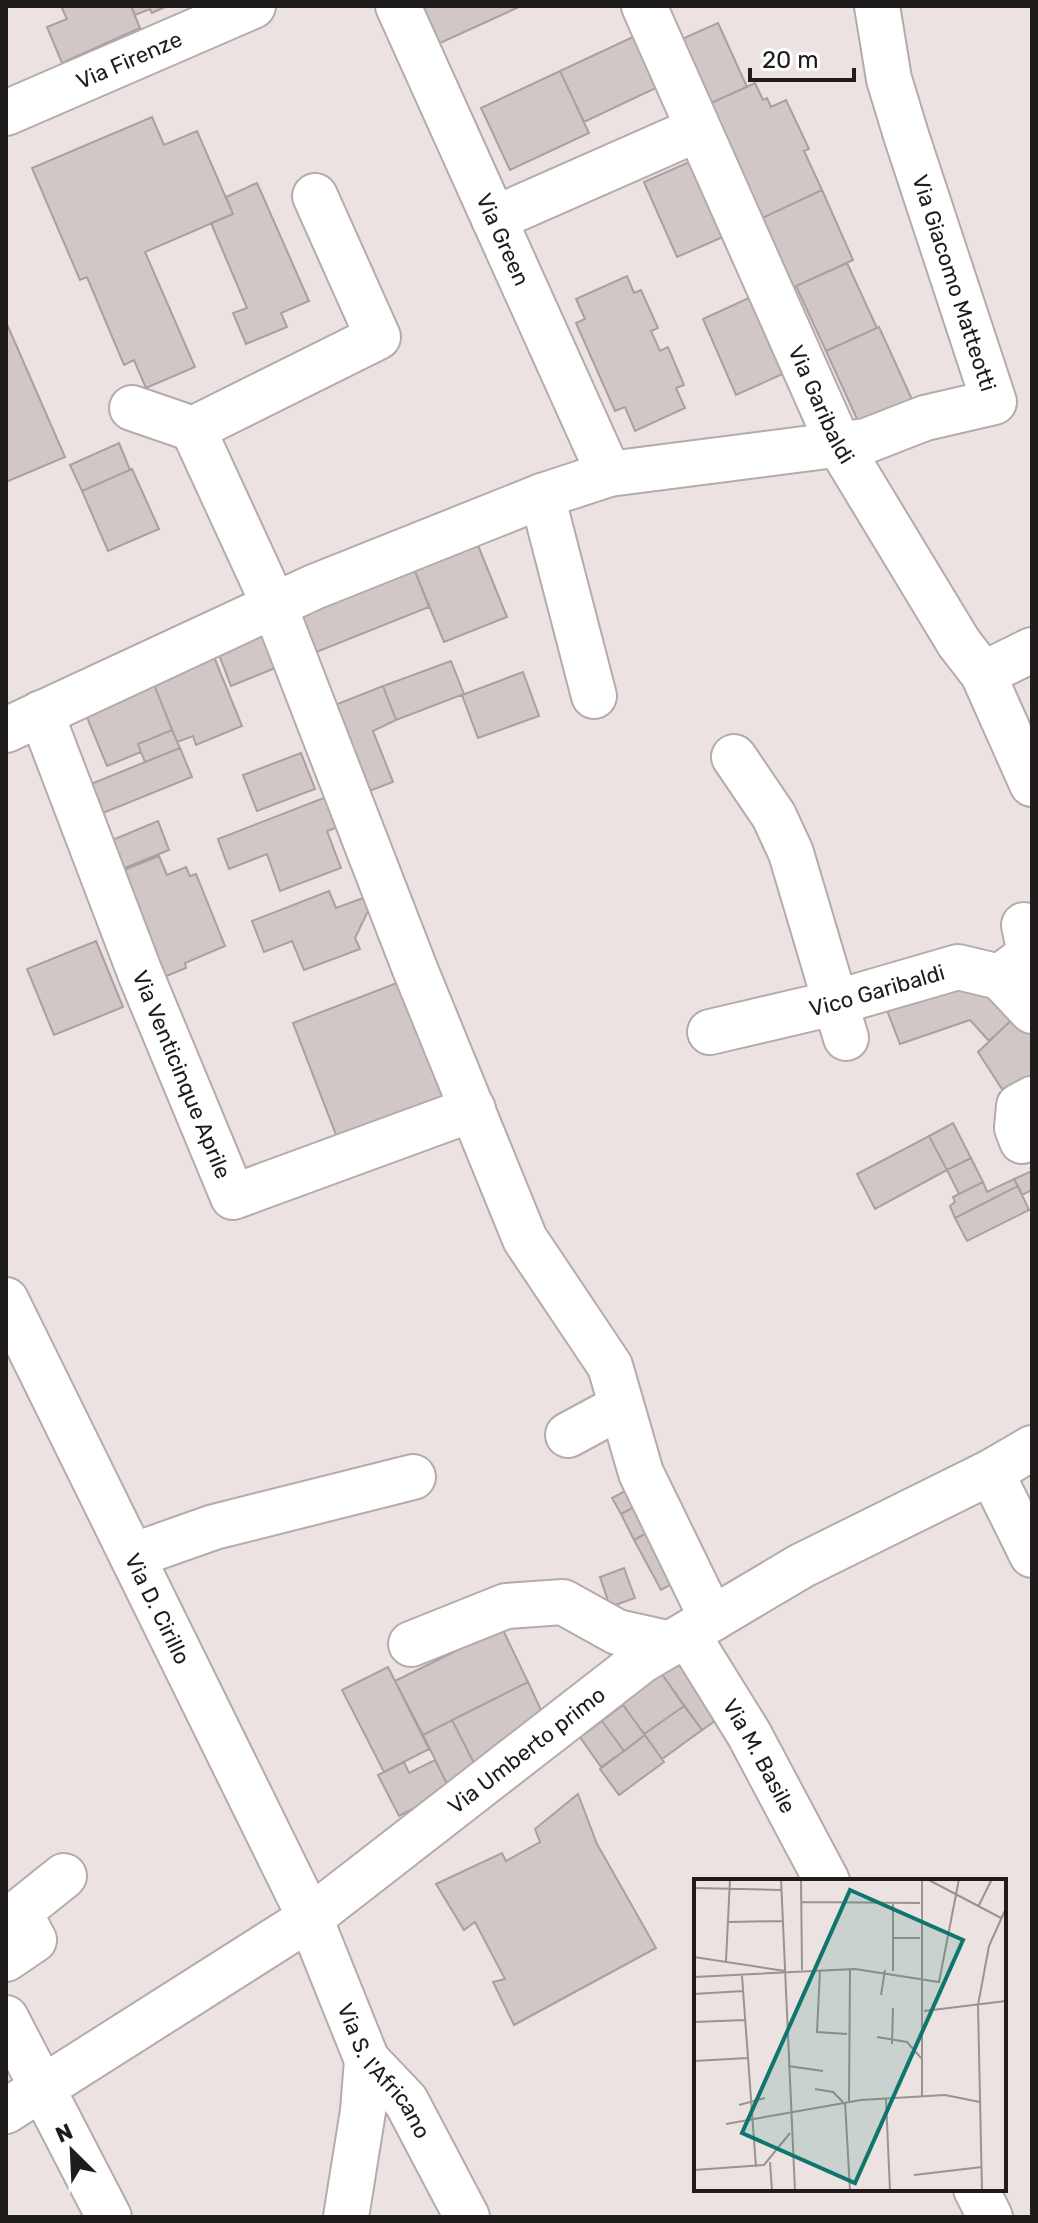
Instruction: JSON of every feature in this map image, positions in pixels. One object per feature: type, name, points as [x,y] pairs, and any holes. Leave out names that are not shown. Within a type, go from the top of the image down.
[{"type":"street","name":"Via Firenze","points":[[6,113],[253,6]]},
{"type":"street","name":"Via Green","points":[[398,6],[609,474]]},
{"type":"street","name":"Via Garibaldi","points":[[644,6],[838,443],[959,643],[983,674],[1032,784]]},
{"type":"street","name":"Via Giacomo Matteotti","points":[[838,443],[866,441],[925,418],[994,402],[901,121],[889,79],[877,6]]},
{"type":"street","points":[[494,219],[698,129]]},
{"type":"street","points":[[132,408],[193,429],[378,337],[315,196]]},
{"type":"street","points":[[193,429],[274,605],[415,969],[525,1239],[606,1359],[690,1632],[617,1632],[563,1602],[506,1606],[411,1644]]},
{"type":"street","points":[[24,721],[274,605],[542,496],[609,474],[812,449],[838,443]]},
{"type":"street","points":[[542,496],[594,696]]},
{"type":"street","points":[[983,674],[1032,650]]},
{"type":"street","name":"Via Venticinque Aprile","points":[[24,721],[140,973],[233,1197],[473,1109]]},
{"type":"street","points":[[734,757],[774,816],[791,853],[840,1020]]},
{"type":"street","points":[[1024,925],[1030,954],[1000,977],[1032,1011]]},
{"type":"street","name":"Vico Garibaldi","points":[[710,1032],[840,1020],[958,967],[1000,977]]},
{"type":"street","points":[[1022,1141],[1017,1128],[1019,1106],[1032,1099]]},
{"type":"street","name":"Via D. Cirillo","points":[[6,1300],[310,1918]]},
{"type":"street","points":[[568,1435],[620,1407]]},
{"type":"street","name":"Via Umberto primo","points":[[24,2100],[310,1918],[641,1661],[837,1546],[991,1472],[1032,1448]]},
{"type":"street","points":[[991,1472],[1032,1555]]},
{"type":"street","points":[[132,1556],[214,1527],[413,1477]]},
{"type":"street","name":"Via M. Basile","points":[[690,1632],[749,1734],[826,1879]]},
{"type":"street","points":[[6,1959],[34,1940],[19,1912],[64,1876]]},
{"type":"street","name":"Via S. l'Africano","points":[[310,1918],[367,2060],[406,2101],[467,2217]]},
{"type":"street","points":[[6,2018],[24,2100],[109,2217]]},
{"type":"street","points":[[346,2217],[363,2111],[367,2060]]},
{"type":"street","points":[[977,2191],[990,2217]]},
{"type":"building","points":[[61,6],[131,6],[140,28],[62,63],[47,27],[67,19]]},
{"type":"building","points":[[131,6],[167,6],[152,13],[150,9],[135,15]]},
{"type":"building","points":[[420,6],[521,6],[438,44]]},
{"type":"building","points":[[718,23],[747,87],[711,103],[682,39]]},
{"type":"building","points":[[637,35],[660,86],[584,122],[560,71]]},
{"type":"building","points":[[560,71],[589,133],[510,170],[481,108]]},
{"type":"building","points":[[755,83],[763,100],[767,98],[771,107],[786,100],[809,149],[804,151],[822,190],[760,219],[711,103]]},
{"type":"building","points":[[152,117],[164,145],[197,131],[233,214],[145,252],[195,367],[146,388],[134,360],[124,365],[87,277],[80,280],[32,168]]},
{"type":"building","points":[[689,162],[723,237],[677,257],[644,182]]},
{"type":"building","points":[[257,183],[309,301],[281,313],[287,327],[246,344],[233,313],[247,308],[211,223],[233,214],[226,197]]},
{"type":"building","points":[[822,190],[853,260],[792,288],[760,219]]},
{"type":"building","points":[[847,263],[877,328],[826,351],[796,286]]},
{"type":"building","points":[[627,276],[634,293],[641,290],[658,328],[651,331],[660,351],[668,347],[684,385],[676,388],[685,408],[635,431],[625,407],[615,411],[576,323],[585,319],[576,299]]},
{"type":"building","points":[[753,296],[787,372],[736,395],[703,319]]},
{"type":"building","points":[[6,322],[65,457],[6,482]]},
{"type":"building","points":[[879,327],[915,406],[862,430],[826,351]]},
{"type":"building","points":[[119,443],[130,470],[82,491],[70,465]]},
{"type":"building","points":[[132,469],[159,529],[108,551],[82,491]]},
{"type":"building","points":[[477,543],[507,617],[444,642],[414,569]]},
{"type":"building","points":[[414,569],[429,607],[304,657],[288,619]]},
{"type":"building","points":[[266,633],[280,666],[231,686],[218,652]]},
{"type":"building","points":[[214,657],[242,726],[196,745],[193,736],[177,742],[153,682]]},
{"type":"building","points":[[451,661],[464,694],[396,720],[383,686]]},
{"type":"building","points":[[523,672],[539,716],[478,738],[462,695]]},
{"type":"building","points":[[153,682],[172,730],[138,744],[141,752],[107,766],[84,710]]},
{"type":"building","points":[[383,686],[396,720],[373,731],[393,782],[356,796],[322,710]]},
{"type":"building","points":[[172,730],[180,748],[145,762],[138,744]]},
{"type":"building","points":[[180,748],[192,777],[93,817],[81,788]]},
{"type":"building","points":[[301,753],[315,789],[257,811],[243,775]]},
{"type":"building","points":[[334,794],[346,824],[327,831],[341,868],[280,891],[267,854],[229,869],[218,839]]},
{"type":"building","points":[[158,821],[169,850],[110,874],[98,846]]},
{"type":"building","points":[[159,856],[167,875],[186,867],[190,876],[196,874],[225,946],[185,963],[186,968],[157,980],[114,874]]},
{"type":"building","points":[[329,891],[336,908],[363,898],[368,911],[355,938],[360,949],[304,970],[292,941],[264,952],[252,921]]},
{"type":"building","points":[[96,941],[123,1007],[54,1035],[27,969]]},
{"type":"building","points":[[402,981],[447,1098],[338,1140],[293,1023]]},
{"type":"building","points":[[988,986],[1019,1013],[989,1041],[970,1020],[900,1044],[883,1000]]},
{"type":"building","points":[[1019,1013],[1032,1027],[1032,1082],[1002,1089],[978,1052]]},
{"type":"building","points":[[953,1123],[971,1158],[947,1170],[929,1136]]},
{"type":"building","points":[[929,1136],[947,1170],[875,1209],[857,1174]]},
{"type":"building","points":[[971,1158],[983,1182],[959,1194],[947,1170]]},
{"type":"building","points":[[1032,1171],[1032,1190],[1022,1195],[1014,1179]]},
{"type":"building","points":[[1014,1179],[1018,1186],[955,1218],[950,1206],[955,1202],[953,1197],[983,1182],[987,1192]]},
{"type":"building","points":[[1018,1186],[1029,1210],[967,1241],[955,1218]]},
{"type":"building","points":[[627,1490],[636,1506],[621,1514],[612,1498]]},
{"type":"building","points":[[640,1504],[654,1529],[634,1540],[621,1514]]},
{"type":"building","points":[[654,1529],[681,1579],[661,1590],[634,1540]]},
{"type":"building","points":[[624,1568],[635,1598],[610,1607],[600,1577]]},
{"type":"building","points":[[502,1628],[528,1682],[423,1735],[395,1681]]},
{"type":"building","points":[[683,1654],[726,1713],[702,1730],[659,1670]]},
{"type":"building","points":[[388,1667],[429,1749],[384,1772],[342,1690]]},
{"type":"building","points":[[659,1670],[684,1706],[644,1734],[619,1699]]},
{"type":"building","points":[[528,1682],[547,1723],[477,1769],[452,1720]]},
{"type":"building","points":[[623,1705],[645,1735],[624,1751],[602,1721]]},
{"type":"building","points":[[684,1706],[702,1730],[662,1759],[644,1734]]},
{"type":"building","points":[[452,1720],[477,1769],[450,1790],[423,1735]]},
{"type":"building","points":[[602,1721],[624,1751],[601,1767],[580,1737]]},
{"type":"building","points":[[645,1735],[664,1762],[619,1795],[600,1769]]},
{"type":"building","points":[[435,1760],[450,1790],[399,1816],[378,1775],[404,1762],[409,1773]]},
{"type":"building","points":[[578,1794],[597,1844],[656,1948],[514,2025],[493,1982],[505,1979],[475,1922],[464,1930],[436,1884],[502,1853],[506,1861],[540,1842],[535,1829]]}]
